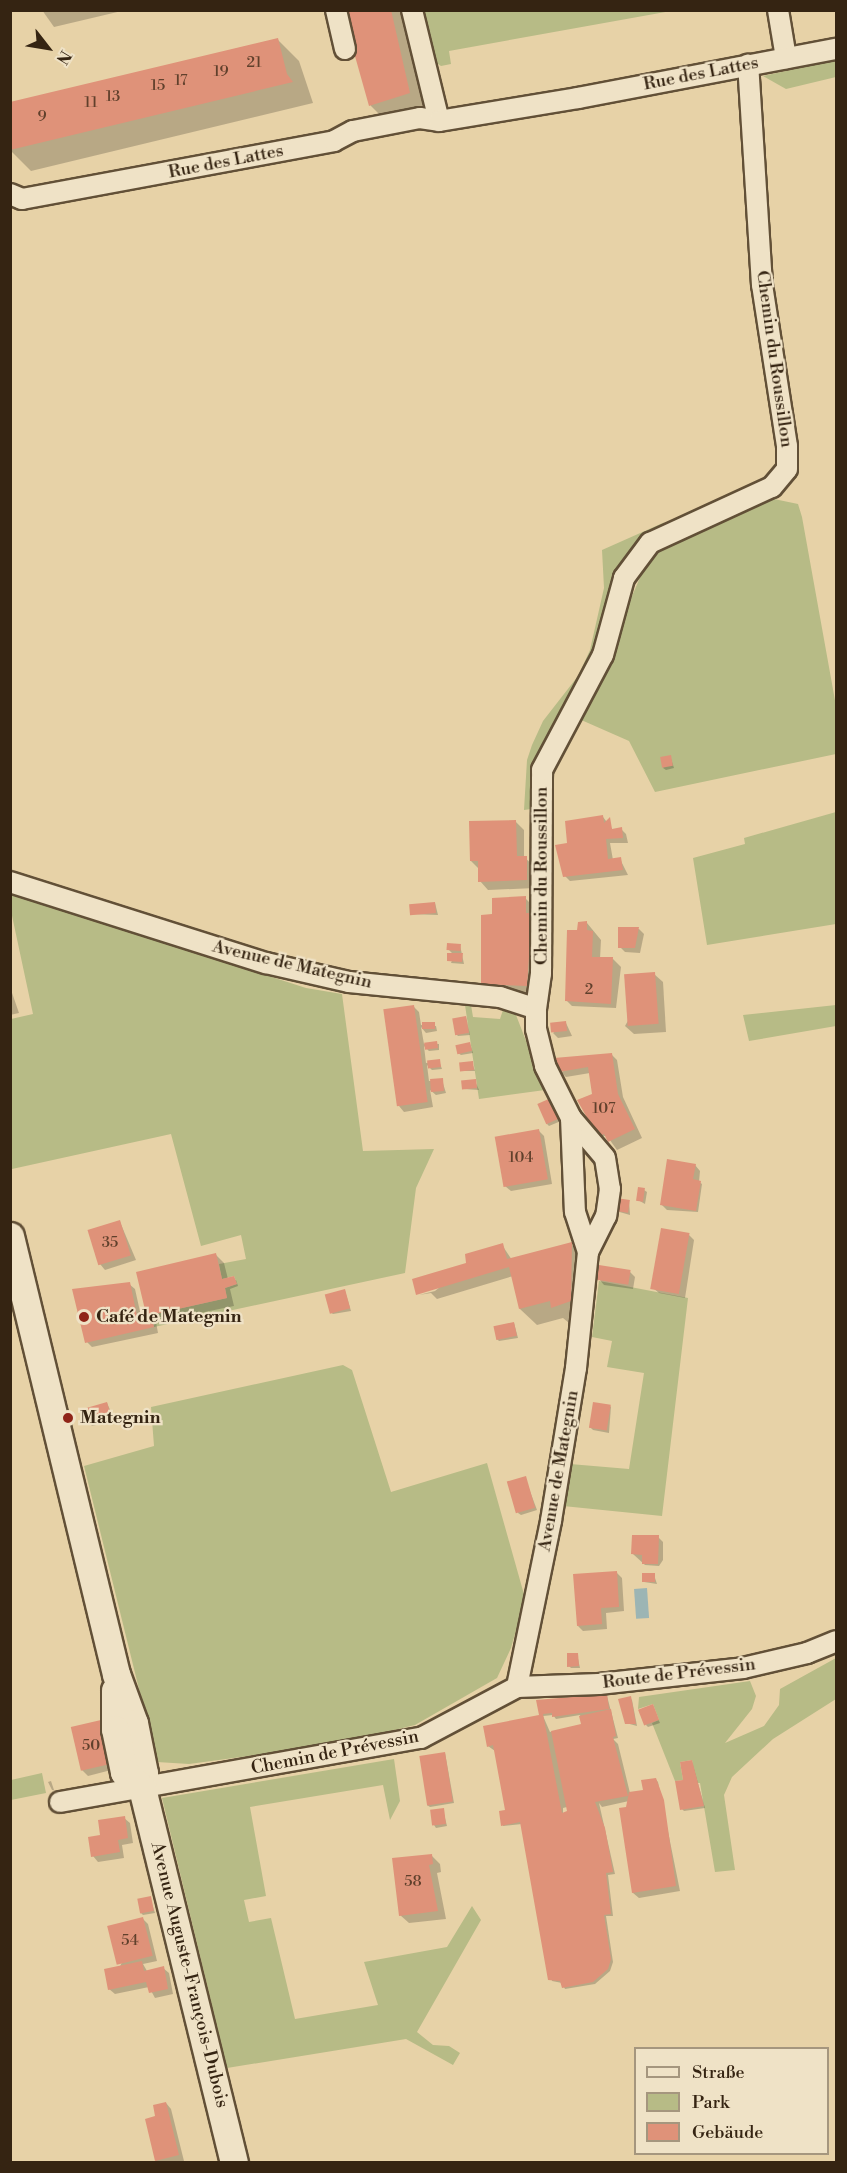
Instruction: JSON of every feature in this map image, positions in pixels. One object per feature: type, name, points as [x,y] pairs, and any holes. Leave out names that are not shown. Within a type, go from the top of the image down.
[{"type":"main road","name":"Avenue Auguste-François-Dubois","points":[[10,1236],[116,1674],[115,1729],[124,1772],[142,1788],[234,2163]]},
{"type":"street","points":[[336,10],[345,49]]},
{"type":"street","points":[[412,10],[439,121]]},
{"type":"street","points":[[778,10],[786,58]]},
{"type":"street","name":"Rue des Lattes","points":[[10,194],[22,199],[334,141],[365,128],[420,118],[439,121],[837,49]]},
{"type":"street","name":"Chemin du Roussillon","points":[[536,1009],[542,974],[542,770],[603,655],[624,578],[650,543],[772,488],[787,469],[787,446],[762,285],[748,64]]},
{"type":"street","name":"Avenue de Mategnin","points":[[10,882],[276,965],[349,982],[500,997],[536,1009],[536,1029],[545,1066],[571,1118],[605,1158],[609,1177],[606,1216],[588,1252],[576,1368],[552,1521],[517,1687]]},
{"type":"street","name":"Avenue de Mategnin","points":[[571,1118],[575,1212],[588,1252]]},
{"type":"street","name":"Route de Prévessin","points":[[517,1687],[599,1684],[743,1668],[799,1656],[837,1641]]},
{"type":"street","name":"Chemin de Prévessin","points":[[60,1802],[421,1738],[517,1687]]},
{"type":"green space","points":[[423,10],[671,11],[449,51],[451,64],[441,66],[435,62]]},
{"type":"green space","points":[[836,60],[836,77],[786,89],[763,76]]},
{"type":"green space","points":[[774,499],[798,504],[802,517],[836,706],[836,754],[655,792],[629,741],[579,719],[648,559],[672,542]]},
{"type":"green space","points":[[665,522],[636,544],[620,567],[601,639],[539,754],[531,809],[524,810],[527,760],[532,745],[543,721],[578,676],[590,650],[604,588],[602,550]]},
{"type":"green space","points":[[836,812],[836,924],[707,945],[693,858],[745,844],[744,838]]},
{"type":"green space","points":[[10,893],[306,988],[342,994],[363,1151],[434,1149],[416,1188],[405,1273],[154,1327],[151,1315],[227,1298],[225,1288],[237,1284],[234,1276],[222,1279],[219,1264],[246,1259],[241,1235],[201,1246],[171,1134],[12,1169],[11,1019],[33,1014],[11,911]]},
{"type":"green space","points":[[465,1005],[471,1005],[473,1017],[500,1019],[504,1007],[516,1015],[545,1090],[479,1099]]},
{"type":"green space","points":[[836,1005],[836,1026],[749,1041],[743,1015]]},
{"type":"green space","points":[[599,1281],[688,1298],[662,1516],[563,1506],[570,1464],[629,1469],[644,1373],[607,1367],[612,1341],[592,1337]]},
{"type":"green space","points":[[343,1365],[352,1370],[391,1492],[487,1463],[525,1598],[511,1648],[497,1678],[415,1725],[337,1744],[189,1764],[157,1762],[84,1466],[154,1446],[151,1407]]},
{"type":"green space","points":[[836,1658],[836,1699],[773,1739],[732,1777],[724,1795],[735,1870],[715,1872],[700,1783],[696,1783],[692,1760],[680,1762],[683,1780],[675,1781],[652,1723],[659,1720],[653,1704],[638,1709],[639,1697],[750,1681],[756,1696],[752,1709],[725,1743],[764,1726],[779,1705],[780,1689]]},
{"type":"green space","points":[[394,1759],[400,1801],[390,1820],[383,1785],[250,1807],[266,1896],[244,1900],[249,1922],[271,1918],[295,2019],[378,2005],[364,1962],[447,1947],[472,1906],[481,1920],[417,2032],[433,2045],[449,2046],[460,2053],[453,2065],[406,2039],[227,2068],[162,1798]]},
{"type":"green space","points":[[42,1773],[46,1793],[11,1800],[11,1780]]},
{"type":"water","points":[[647,1588],[649,1618],[636,1619],[634,1589]]},
{"type":"building","points":[[342,10],[391,10],[410,93],[369,106]]},
{"type":"building","points":[[278,38],[287,74],[293,82],[10,150],[10,102]]},
{"type":"building","points":[[671,755],[673,766],[662,768],[660,757]]},
{"type":"building","points":[[603,815],[604,823],[610,817],[612,829],[622,827],[623,838],[606,839],[608,859],[621,857],[623,870],[563,877],[555,845],[567,843],[565,821]]},
{"type":"building","points":[[516,820],[517,856],[527,856],[527,880],[478,882],[478,861],[470,861],[469,821]]},
{"type":"building","points":[[526,896],[526,913],[532,913],[527,986],[481,984],[481,915],[492,914],[492,898]]},
{"type":"building","points":[[435,902],[436,913],[410,915],[409,904]]},
{"type":"building","points":[[587,921],[587,930],[593,931],[592,957],[613,957],[611,1004],[565,1001],[567,930],[577,930],[578,922]]},
{"type":"building","points":[[618,927],[639,927],[635,948],[618,948]]},
{"type":"building","points":[[447,943],[461,944],[460,951],[447,950]]},
{"type":"building","points":[[447,953],[463,953],[462,962],[447,961]]},
{"type":"building","points":[[655,972],[659,1024],[628,1026],[624,974]]},
{"type":"building","points":[[414,1005],[428,1102],[397,1106],[383,1009]]},
{"type":"building","points":[[466,1016],[469,1033],[455,1035],[452,1018]]},
{"type":"building","points":[[566,1021],[567,1031],[551,1033],[550,1023]]},
{"type":"building","points":[[422,1022],[435,1022],[435,1029],[422,1029]]},
{"type":"building","points":[[437,1041],[438,1048],[425,1050],[424,1043]]},
{"type":"building","points":[[470,1042],[472,1051],[457,1054],[455,1045]]},
{"type":"building","points":[[612,1053],[618,1094],[635,1129],[608,1142],[604,1134],[598,1137],[577,1100],[592,1094],[588,1067],[559,1072],[554,1058]]},
{"type":"building","points":[[440,1059],[441,1067],[428,1069],[427,1061]]},
{"type":"building","points":[[473,1061],[474,1070],[460,1071],[459,1062]]},
{"type":"building","points":[[443,1078],[444,1091],[431,1092],[430,1079]]},
{"type":"building","points":[[476,1079],[477,1088],[462,1090],[461,1081]]},
{"type":"building","points":[[551,1098],[560,1118],[546,1124],[537,1104]]},
{"type":"building","points":[[539,1129],[548,1179],[504,1187],[495,1137]]},
{"type":"building","points":[[667,1159],[696,1164],[693,1179],[701,1181],[696,1211],[660,1205]]},
{"type":"building","points":[[638,1187],[645,1188],[643,1202],[636,1201]]},
{"type":"building","points":[[616,1198],[630,1200],[628,1213],[614,1211]]},
{"type":"building","points":[[120,1220],[131,1255],[98,1265],[87,1230]]},
{"type":"building","points":[[661,1228],[690,1233],[679,1294],[650,1289]]},
{"type":"building","points":[[572,1242],[571,1301],[551,1308],[550,1301],[519,1309],[509,1267],[416,1295],[412,1279],[466,1263],[465,1254],[503,1243],[507,1259]]},
{"type":"building","points":[[216,1253],[222,1279],[234,1276],[237,1284],[225,1288],[227,1298],[151,1315],[154,1327],[85,1343],[72,1289],[130,1282],[137,1316],[146,1314],[136,1272]]},
{"type":"building","points":[[599,1265],[631,1270],[628,1285],[597,1280]]},
{"type":"building","points":[[345,1289],[350,1308],[330,1314],[325,1294]]},
{"type":"building","points":[[514,1322],[517,1336],[496,1340],[493,1326]]},
{"type":"building","points":[[107,1402],[111,1416],[87,1423],[83,1409]]},
{"type":"building","points":[[593,1402],[611,1405],[607,1430],[589,1428]]},
{"type":"building","points":[[526,1476],[535,1508],[516,1513],[507,1482]]},
{"type":"building","points":[[632,1535],[659,1535],[658,1564],[642,1564],[642,1555],[631,1554]]},
{"type":"building","points":[[617,1571],[619,1607],[601,1608],[602,1624],[577,1626],[573,1574]]},
{"type":"building","points":[[642,1573],[655,1573],[655,1582],[642,1582]]},
{"type":"building","points":[[567,1653],[578,1653],[579,1666],[567,1667]]},
{"type":"building","points":[[607,1694],[609,1709],[552,1717],[552,1713],[543,1714],[562,1813],[567,1811],[551,1731],[581,1724],[579,1716],[611,1709],[616,1736],[613,1737],[628,1796],[595,1802],[605,1828],[613,1872],[606,1873],[611,1914],[604,1915],[611,1959],[608,1969],[593,1982],[562,1988],[560,1981],[548,1980],[520,1822],[501,1826],[499,1811],[505,1810],[493,1745],[487,1747],[483,1726],[539,1715],[536,1700]]},
{"type":"building","points":[[631,1696],[636,1724],[625,1724],[618,1699]]},
{"type":"building","points":[[653,1704],[659,1720],[644,1726],[638,1710]]},
{"type":"building","points":[[101,1720],[111,1764],[81,1771],[71,1727]]},
{"type":"building","points":[[445,1752],[453,1801],[427,1805],[419,1756]]},
{"type":"building","points":[[692,1760],[704,1806],[680,1810],[675,1781],[683,1780],[680,1762]]},
{"type":"building","points":[[656,1778],[664,1800],[676,1886],[632,1893],[619,1808],[626,1807],[629,1792],[643,1790],[641,1780]]},
{"type":"building","points":[[444,1808],[446,1824],[432,1826],[430,1810]]},
{"type":"building","points":[[125,1816],[128,1838],[118,1840],[120,1852],[91,1857],[88,1837],[100,1835],[98,1820]]},
{"type":"building","points":[[432,1854],[433,1864],[429,1865],[438,1911],[399,1916],[392,1858]]},
{"type":"building","points":[[151,1896],[154,1911],[140,1913],[137,1899]]},
{"type":"building","points":[[143,1917],[153,1956],[117,1965],[107,1926]]},
{"type":"building","points":[[142,1961],[144,1971],[164,1966],[168,1989],[149,1993],[146,1982],[108,1990],[104,1969]]},
{"type":"building","points":[[166,2102],[179,2155],[155,2161],[145,2119],[155,2116],[153,2105]]},
{"type":"place","name":"Café de Mategnin","points":[[84,1317]]},
{"type":"place","name":"Mategnin","points":[[68,1418]]}]
